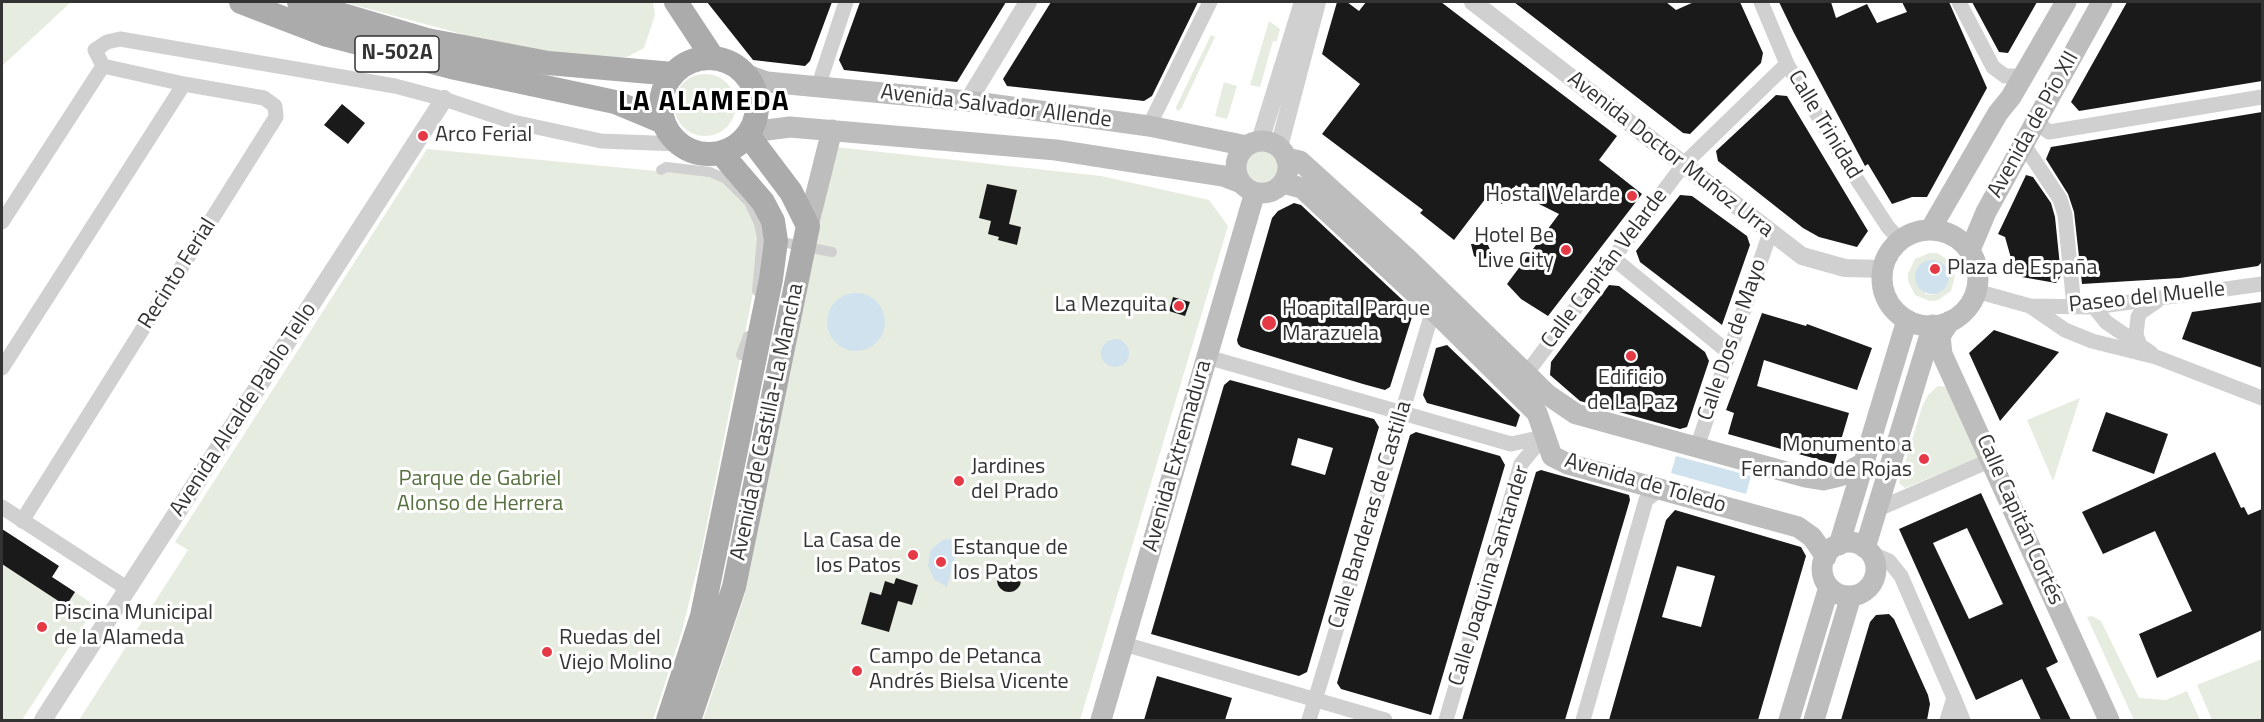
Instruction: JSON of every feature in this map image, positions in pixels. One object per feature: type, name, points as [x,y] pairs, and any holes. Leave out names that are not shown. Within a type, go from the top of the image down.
[{"type":"main road","name":"N-502A","points":[[242,2],[327,35],[381,50],[615,102],[663,122]]},
{"type":"main road","name":"N-502A","points":[[299,2],[426,40],[548,63],[673,74]]},
{"type":"main road","points":[[676,2],[713,58]]},
{"type":"main road","name":"Avenida de Pío XII","points":[[1930,230],[2066,2]]},
{"type":"main road","name":"Avenida de Pío XII","points":[[1970,250],[1986,212],[2102,2]]},
{"type":"main road","points":[[713,58],[731,62],[745,74],[757,97],[758,110],[749,133],[733,149],[721,153],[699,154],[679,144],[663,122],[661,105],[664,88],[673,74],[684,64],[698,59],[713,58]]},
{"type":"main road","name":"Avenida Salvador Allende","points":[[745,74],[767,82],[968,101],[1149,126],[1268,148]]},
{"type":"main road","name":"Avenida Salvador Allende","points":[[749,133],[790,127],[1056,150],[1202,173],[1248,187]]},
{"type":"main road","points":[[806,235],[832,130]]},
{"type":"main road","points":[[749,133],[791,192],[806,235]]},
{"type":"main road","points":[[1268,148],[1300,161],[1408,259],[1548,395],[1576,414]]},
{"type":"main road","name":"Avenida Extremadura","points":[[1101,720],[1207,357],[1248,187],[1237,163],[1239,155],[1268,148],[1288,171],[1283,183]]},
{"type":"main road","name":"Avenida de Castilla-La Mancha","points":[[668,720],[702,615],[771,279],[769,239],[773,221],[764,202],[721,153]]},
{"type":"main road","points":[[1248,187],[1269,192],[1283,183]]},
{"type":"main road","name":"Avenida de Toledo","points":[[1283,183],[1302,188],[1433,310],[1537,413],[1552,456],[1568,464],[1798,527],[1832,551]]},
{"type":"main road","points":[[1868,551],[1912,395],[1942,323],[1968,306],[1976,291],[1977,270],[1970,250],[1955,236],[1930,230],[1917,231],[1900,240],[1887,256],[1883,269],[1883,287],[1887,298],[1897,312],[1907,320],[1942,323]]},
{"type":"main road","name":"Avenida de Castilla-La Mancha","points":[[689,720],[734,587],[806,235]]},
{"type":"main road","points":[[1832,551],[1852,543],[1868,551],[1875,565],[1874,580],[1867,590],[1851,596],[1840,595],[1829,587],[1823,574],[1862,465],[1907,320]]},
{"type":"main road","name":"Calle Capitán Cortés","points":[[1942,323],[1940,348],[2109,720]]},
{"type":"main road","points":[[1912,395],[1922,383],[1936,378],[1949,381],[1959,389]]},
{"type":"main road","points":[[1544,437],[1551,415],[1562,411],[1823,480],[1840,476],[1862,465]]},
{"type":"main road","points":[[1789,720],[1829,587]]},
{"type":"main road","points":[[1814,720],[1851,596]]},
{"type":"street","points":[[818,87],[846,2]]},
{"type":"street","points":[[968,101],[1028,2]]},
{"type":"street","points":[[1149,126],[1210,2]]},
{"type":"street","name":"Avenida Extremadura","points":[[1268,148],[1303,2]]},
{"type":"street","name":"Avenida Extremadura","points":[[1268,148],[1317,2]]},
{"type":"street","name":"Avenida Doctor Muñoz Urra","points":[[1473,2],[1802,256],[1845,268],[1883,269]]},
{"type":"street","name":"Calle Trinidad","points":[[1761,2],[1787,64],[1887,227],[1900,240]]},
{"type":"street","points":[[1959,2],[1993,67],[2005,76],[2026,72]]},
{"type":"street","points":[[2,222],[103,66],[95,51],[107,42],[120,39],[395,86],[444,99],[513,122],[601,141],[679,144]]},
{"type":"street","name":"Calle Capitán Velarde","points":[[1526,374],[1684,164],[1787,64]]},
{"type":"street","name":"Recinto Ferial","points":[[22,521],[276,117],[275,106],[264,98],[184,84],[103,66]]},
{"type":"street","points":[[2,368],[184,84]]},
{"type":"street","points":[[2035,121],[2049,132],[2262,97]]},
{"type":"street","name":"Avenida Alcalde Pablo Tello","points":[[43,720],[444,99]]},
{"type":"street","points":[[2024,145],[2060,199],[2065,215],[2074,307]]},
{"type":"street","points":[[661,170],[666,167],[710,172],[726,179],[749,202],[769,239],[747,344],[741,355]]},
{"type":"street","name":"Calle Dos de Mayo","points":[[1697,447],[1770,233]]},
{"type":"street","points":[[769,239],[806,235],[832,252]]},
{"type":"street","points":[[1613,258],[1728,352]]},
{"type":"street","name":"Paseo del Muelle","points":[[2030,306],[2094,307],[2262,284]]},
{"type":"street","points":[[1976,291],[2030,306],[2065,330],[2092,341],[2156,357],[2262,398]]},
{"type":"street","points":[[2140,345],[2136,334],[2136,324],[2141,312],[2164,298]]},
{"type":"street","points":[[2094,307],[2106,322],[2156,357]]},
{"type":"street","name":"Calle Banderas de Castilla","points":[[1309,720],[1433,310]]},
{"type":"street","points":[[1207,357],[1511,444],[1544,437]]},
{"type":"street","name":"Calle Joaquina Santander","points":[[1446,720],[1521,464],[1544,437]]},
{"type":"street","points":[[1878,509],[1991,460]]},
{"type":"street","points":[[1583,720],[1646,500],[1660,489]]},
{"type":"street","points":[[2,507],[128,589]]},
{"type":"street","points":[[1868,551],[1889,561],[1901,576],[1963,720]]},
{"type":"street","points":[[1124,644],[1385,720]]},
{"type":"street","points":[[1947,720],[1954,698]]},
{"type":"green space","points":[[2,2],[71,2],[2,66]]},
{"type":"green space","points":[[343,2],[653,2],[655,15],[644,48],[627,57],[617,58],[555,53],[467,39],[462,34]]},
{"type":"green space","points":[[1269,21],[1280,29],[1277,41],[1273,41],[1260,87],[1250,85]]},
{"type":"green space","points":[[1211,35],[1215,37],[1181,109],[1177,111],[1176,107]]},
{"type":"green space","points":[[705,74],[717,76],[727,83],[734,93],[736,105],[734,117],[727,127],[717,134],[705,136],[693,134],[683,127],[676,117],[674,105],[676,93],[683,83],[693,76]]},
{"type":"green space","points":[[1224,82],[1237,86],[1227,119],[1215,116]]},
{"type":"green space","name":"Jardines del Prado","points":[[835,147],[1101,176],[1209,200],[1228,226],[1080,720],[703,720],[745,594]],"holes":[[[1111,339],[1125,342],[1121,366],[1112,367],[1101,354],[1103,345]]]},
{"type":"green space","name":"Parque de Gabriel Alonso de Herrera","points":[[427,149],[708,176],[724,182],[745,202],[756,223],[758,240],[753,293],[702,549],[682,631],[653,720],[79,720],[188,550],[175,542]]},
{"type":"green space","points":[[1262,150],[1273,155],[1278,166],[1273,177],[1262,182],[1251,177],[1246,166],[1251,155]]},
{"type":"green space","points":[[1929,253],[1937,253],[1950,261],[1955,276],[1951,291],[1938,300],[1930,301],[1915,295],[1908,281],[1908,274],[1915,259]],"holes":[[[1928,260],[1938,261],[1945,266],[1949,274],[1934,295],[1925,294]]]},
{"type":"green space","points":[[1938,386],[1947,387],[1980,457],[1905,488],[1899,483],[1922,407],[1928,395]]},
{"type":"green space","points":[[2080,398],[2053,481],[2027,420]]},
{"type":"green space","name":"Piscina Municipal de la Alameda","points":[[2,529],[59,566],[52,577],[96,606],[22,720],[2,720]]},
{"type":"green space","points":[[2092,616],[2101,621],[2139,698],[2166,700],[2187,691],[2200,720],[2134,720],[2087,617]]},
{"type":"green space","points":[[2262,659],[2262,720],[2212,720],[2197,685]]},
{"type":"water","points":[[1932,260],[1944,265],[1949,277],[1944,289],[1932,294],[1920,289],[1915,277],[1920,265]]},
{"type":"water","points":[[856,293],[872,298],[880,306],[885,322],[880,338],[872,346],[856,351],[840,346],[832,338],[827,322],[832,306],[840,298]]},
{"type":"water","points":[[1115,339],[1125,343],[1129,353],[1125,363],[1115,367],[1105,363],[1101,353],[1105,343]]},
{"type":"water","points":[[1676,456],[1751,476],[1746,494],[1671,473]]},
{"type":"water","name":"Estanque de los Patos","points":[[948,539],[959,541],[947,587],[934,579],[928,566],[930,551],[941,541]]},
{"type":"building","points":[[707,2],[832,2],[810,61],[805,66],[753,60]]},
{"type":"building","points":[[860,2],[1006,2],[957,82],[844,70],[839,60]]},
{"type":"building","points":[[1051,2],[1198,2],[1152,96],[1144,101],[1007,86],[1003,79]]},
{"type":"building","points":[[1337,2],[1347,2],[1359,11],[1366,2],[1441,2],[1617,136],[1599,160],[1642,194],[1548,316],[1521,299],[1507,284],[1559,214],[1539,204],[1516,185],[1502,204],[1489,194],[1454,240],[1420,213],[1423,210],[1322,134],[1360,84],[1322,54]]},
{"type":"building","points":[[1514,2],[1666,2],[1676,10],[1694,2],[1740,2],[1763,53],[1761,63],[1690,134],[1683,133]]},
{"type":"building","points":[[1779,2],[1831,2],[1836,18],[1867,4],[1877,23],[1907,12],[1902,2],[1949,2],[1987,88],[1927,197],[1912,197],[1892,204],[1868,164],[1865,166]]},
{"type":"building","points":[[1972,2],[2037,2],[2008,53],[1999,52]]},
{"type":"building","points":[[2127,2],[2262,2],[2262,81],[2079,111],[2071,102]]},
{"type":"building","points":[[1776,95],[1787,96],[1868,231],[1857,247],[1819,237],[1803,228],[1718,161],[1716,151]]},
{"type":"building","points":[[342,104],[365,123],[348,144],[324,125]]},
{"type":"building","points":[[2262,112],[2262,262],[2258,266],[2180,278],[2082,284],[2074,212],[2068,194],[2046,159],[2051,147]]},
{"type":"building","points":[[2026,175],[2033,177],[2051,203],[2055,217],[2061,276],[2056,283],[2016,276],[2005,237],[1998,234]]},
{"type":"building","points":[[987,184],[1017,190],[1009,224],[1021,227],[1017,245],[998,240],[999,237],[988,234],[991,221],[979,218]]},
{"type":"building","points":[[1680,195],[1692,196],[1747,236],[1750,245],[1722,325],[1640,262],[1636,251]]},
{"type":"building","points":[[1294,203],[1301,205],[1410,307],[1412,317],[1390,387],[1385,390],[1241,347],[1238,344],[1237,340],[1272,218],[1278,211]]},
{"type":"building","points":[[1471,244],[1488,245],[1491,252],[1489,257],[1481,260],[1474,256]]},
{"type":"building","name":"Edificio de La Paz","points":[[1609,285],[1619,286],[1705,352],[1709,361],[1687,427],[1680,429],[1580,401],[1550,375],[1551,362]]},
{"type":"building","name":"La Mezquita","points":[[1173,297],[1190,302],[1185,316],[1169,311]]},
{"type":"building","points":[[2262,302],[2262,368],[2182,339],[2192,312]]},
{"type":"building","points":[[1762,313],[1806,326],[1807,324],[1872,348],[1857,390],[1764,360],[1757,386],[1849,413],[1834,464],[1728,434],[1734,413],[1726,410]]},
{"type":"building","points":[[1994,330],[2059,352],[2000,421],[1969,353]]},
{"type":"building","points":[[1447,345],[1520,415],[1516,427],[1427,403],[1423,395],[1436,348]]},
{"type":"building","points":[[1230,380],[1374,419],[1379,427],[1307,672],[1299,676],[1151,634],[1224,385]],"holes":[[[1298,438],[1333,448],[1325,475],[1291,465]]]},
{"type":"building","points":[[2106,412],[2168,434],[2154,474],[2092,451]]},
{"type":"building","points":[[1416,432],[1500,456],[1505,465],[1431,715],[1341,689],[1337,683],[1410,435]]},
{"type":"building","points":[[2215,452],[2241,508],[2244,507],[2248,515],[2262,509],[2262,630],[2157,678],[2139,634],[2192,611],[2155,531],[2103,554],[2082,512]]},
{"type":"building","points":[[1541,470],[1629,495],[1630,500],[1565,720],[1462,720],[1536,472]]},
{"type":"building","points":[[1981,493],[2058,662],[2046,668],[2071,720],[2041,720],[2022,679],[1976,700],[1899,529]],"holes":[[[1967,528],[2003,604],[1969,619],[1933,543]]]},
{"type":"building","points":[[1675,510],[1801,547],[1806,556],[1758,720],[1609,720],[1666,520]],"holes":[[[1677,566],[1715,576],[1701,627],[1662,617]]]},
{"type":"building","points":[[2,529],[59,566],[52,577],[75,592],[66,606],[2,564]]},
{"type":"building","points":[[1009,568],[1014,569],[1020,575],[1020,585],[1014,591],[1009,592],[1004,591],[998,585],[997,580],[998,575],[1004,569]]},
{"type":"building","points":[[896,578],[918,585],[912,605],[898,601],[889,632],[861,624],[870,592],[881,595],[885,581],[894,584]]},
{"type":"building","points":[[1889,614],[1894,619],[1928,695],[1930,704],[1927,720],[1841,720],[1870,622],[1876,615]]},
{"type":"building","points":[[1157,676],[1232,698],[1225,720],[1144,720]]},
{"type":"place","name":"Arco Ferial","points":[[423,136]]},
{"type":"place","name":"Hostal Velarde","points":[[1632,196]]},
{"type":"place","name":"Hotel Be Live City","points":[[1566,250]]},
{"type":"place","name":"Plaza de España","points":[[1935,269]]},
{"type":"place","name":"La Mezquita","points":[[1179,306]]},
{"type":"place","name":"Hoapital Parque Marazuela","points":[[1269,323]]},
{"type":"place","name":"Edificio de La Paz","points":[[1631,356]]},
{"type":"place","name":"Monumento a Fernando de Rojas","points":[[1924,459]]},
{"type":"place","name":"Jardines del Prado","points":[[959,481]]},
{"type":"place","name":"La Casa de los Patos","points":[[913,555]]},
{"type":"place","name":"Estanque de los Patos","points":[[941,562]]},
{"type":"place","name":"Piscina Municipal de la Alameda","points":[[42,627]]},
{"type":"place","name":"Ruedas del Viejo Molino","points":[[547,652]]},
{"type":"place","name":"Campo de Petanca Andrés Bielsa Vicente","points":[[857,671]]},
{"type":"district","name":"LA ALAMEDA","points":[[704,103]]}]
